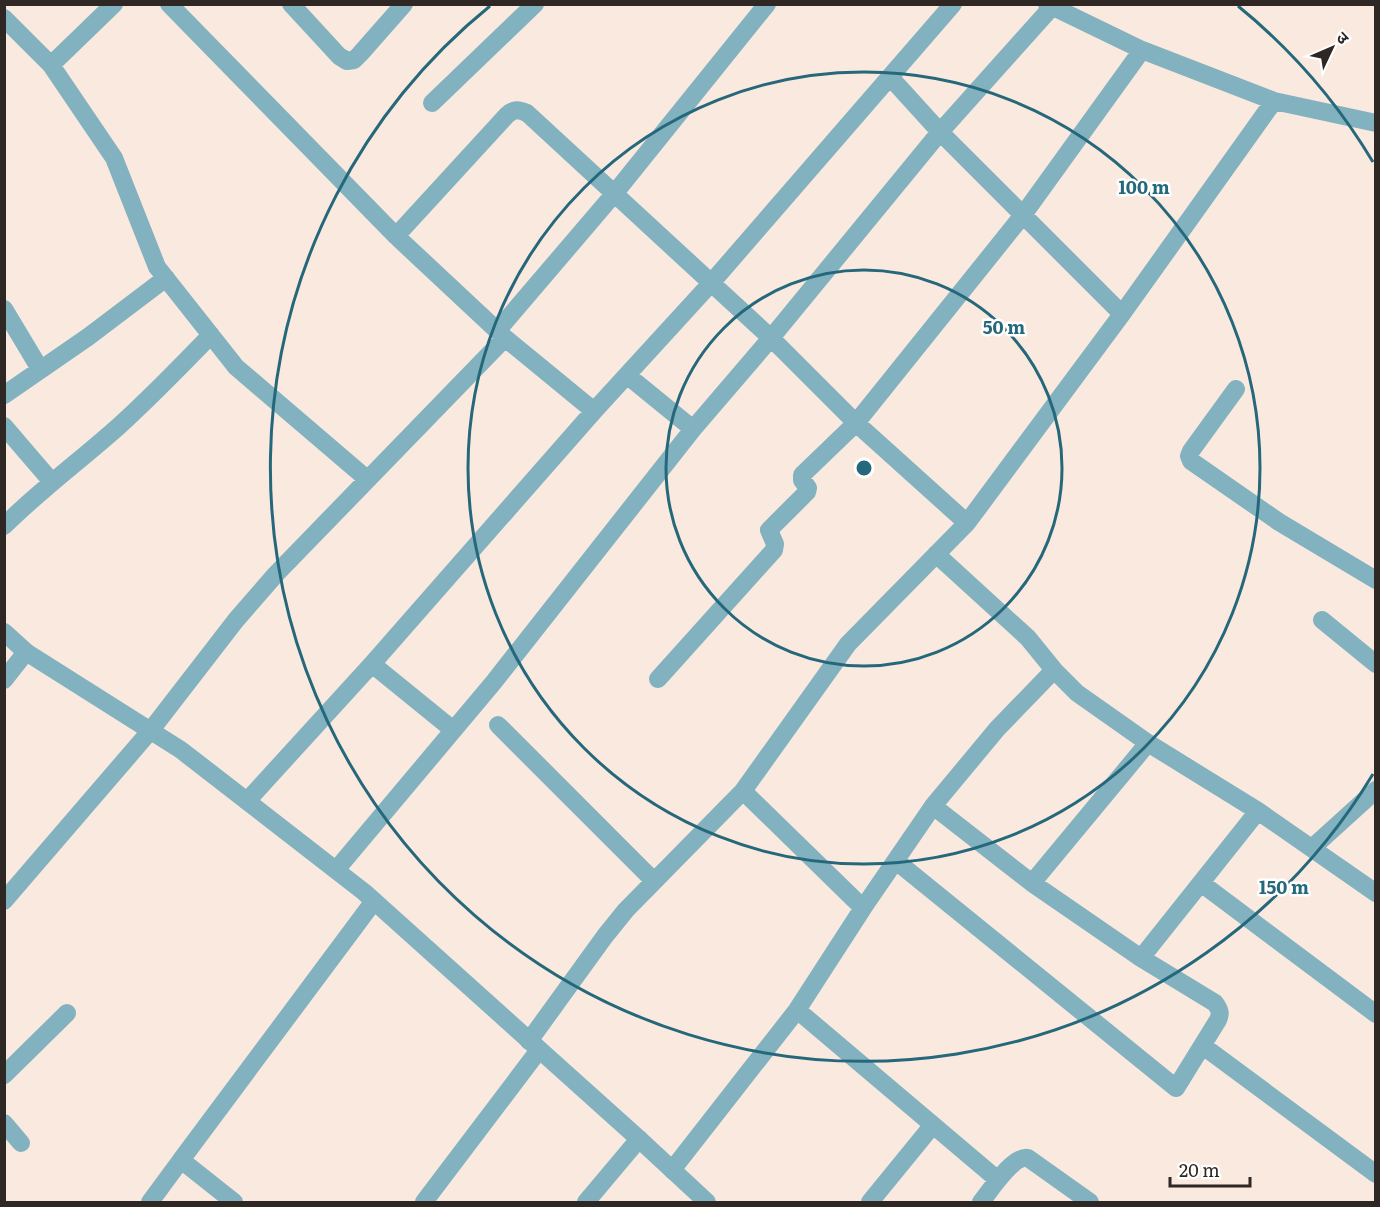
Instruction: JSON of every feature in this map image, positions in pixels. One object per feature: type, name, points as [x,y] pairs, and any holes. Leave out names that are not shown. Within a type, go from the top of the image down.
[{"type":"street","points":[[51,65],[114,4]]},
{"type":"street","points":[[169,4],[396,236],[501,334],[594,411]]},
{"type":"street","points":[[291,4],[339,56],[347,61],[354,60],[404,4]]},
{"type":"street","points":[[432,103],[535,4]]},
{"type":"street","points":[[4,901],[151,730],[236,620],[276,574],[501,334],[767,4]]},
{"type":"street","points":[[247,801],[372,664],[594,411],[712,282],[953,4]]},
{"type":"street","points":[[336,870],[452,729],[493,683],[693,429],[940,132],[1049,6],[1142,50],[1274,101],[1376,123]]},
{"type":"street","points":[[4,18],[51,65],[114,158],[157,267],[236,367],[367,479]]},
{"type":"street","points":[[658,679],[774,550],[776,544],[769,530],[807,492],[802,475],[856,423],[1023,215],[1142,50]]},
{"type":"street","points":[[890,77],[940,132],[1122,314]]},
{"type":"street","points":[[424,1203],[534,1045],[605,936],[654,881],[743,791],[848,644],[967,523],[1122,314],[1274,101]]},
{"type":"street","points":[[396,236],[507,115],[513,110],[520,109],[712,282],[856,423],[967,523]]},
{"type":"street","points":[[4,395],[166,278]]},
{"type":"street","points":[[4,309],[40,369]]},
{"type":"street","points":[[4,526],[119,425],[211,335]]},
{"type":"street","points":[[628,376],[693,429]]},
{"type":"street","points":[[1236,389],[1191,451],[1191,461],[1279,522],[1376,580]]},
{"type":"street","points":[[4,426],[52,482]]},
{"type":"street","points":[[936,554],[1028,638],[1054,670],[1077,693],[1148,743],[1258,811],[1376,893]]},
{"type":"street","points":[[1323,620],[1376,664]]},
{"type":"street","points":[[4,632],[26,652],[181,750],[336,870],[639,1139],[706,1203]]},
{"type":"street","points":[[6,675],[26,652]]},
{"type":"street","points":[[372,664],[452,729]]},
{"type":"street","points":[[672,1170],[796,1010],[933,806],[997,729],[1054,670]]},
{"type":"street","points":[[498,725],[654,881]]},
{"type":"street","points":[[1032,883],[1148,743]]},
{"type":"street","points":[[1312,848],[1376,790]]},
{"type":"street","points":[[743,791],[863,908]]},
{"type":"street","points":[[896,861],[1176,1088],[1218,1020],[1220,1009],[1032,883],[933,806]]},
{"type":"street","points":[[1141,958],[1258,811]]},
{"type":"street","points":[[1201,883],[1376,1014]]},
{"type":"street","points":[[150,1203],[374,902]]},
{"type":"street","points":[[796,1010],[998,1180]]},
{"type":"street","points":[[4,1075],[67,1012]]},
{"type":"street","points":[[1203,1046],[1376,1174]]},
{"type":"street","points":[[4,1124],[21,1143]]},
{"type":"street","points":[[870,1203],[932,1126]]},
{"type":"street","points":[[586,1203],[639,1139]]},
{"type":"street","points":[[981,1203],[998,1180],[1016,1161],[1024,1157],[1090,1203]]},
{"type":"street","points":[[182,1160],[234,1203]]}]
